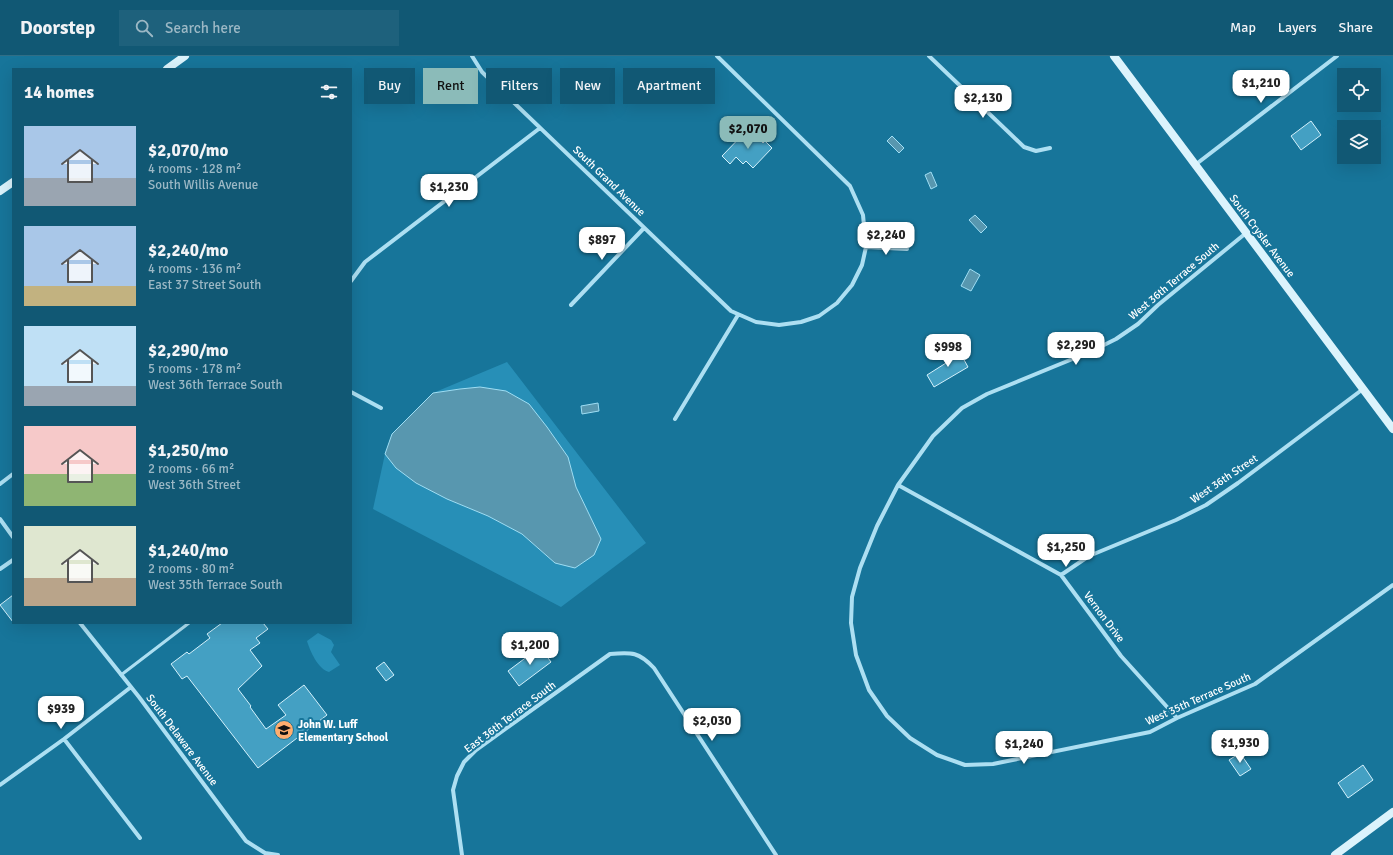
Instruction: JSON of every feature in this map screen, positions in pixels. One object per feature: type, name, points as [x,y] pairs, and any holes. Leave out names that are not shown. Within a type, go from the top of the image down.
[{"type":"main road","points":[[168,68],[184,56]]},
{"type":"main road","name":"South Crysler Avenue","points":[[1114,56],[1393,429]]},
{"type":"main road","points":[[0,192],[12,183]]},
{"type":"main road","points":[[1334,855],[1393,812]]},
{"type":"street","name":"South Grand Avenue","points":[[472,56],[482,72],[731,311],[756,322],[779,325],[801,322],[819,316],[837,303],[852,285],[862,265],[866,247],[863,215],[850,186],[717,56]]},
{"type":"street","points":[[929,56],[1024,146],[1036,151],[1050,148]]},
{"type":"street","points":[[1195,165],[1337,56]]},
{"type":"street","points":[[352,280],[365,262],[540,128]]},
{"type":"street","points":[[571,305],[644,228]]},
{"type":"street","name":"West 36th Terrace South","points":[[898,486],[933,436],[962,408],[986,394],[1092,351],[1116,339],[1138,324],[1158,305],[1246,233]]},
{"type":"street","points":[[866,247],[907,249]]},
{"type":"street","points":[[674,419],[738,315]]},
{"type":"street","name":"West 36th Street","points":[[1061,575],[1089,556],[1176,520],[1206,504],[1238,483],[1363,389]]},
{"type":"street","points":[[352,393],[381,408]]},
{"type":"street","points":[[0,484],[12,475]]},
{"type":"street","name":"Vernon Drive","points":[[898,486],[1061,575],[1121,656],[1177,718]]},
{"type":"street","name":"West 35th Terrace South","points":[[898,486],[877,526],[860,568],[852,597],[851,623],[856,655],[869,690],[887,716],[910,738],[937,755],[965,765],[993,764],[1150,732],[1177,718],[1255,684],[1393,585]]},
{"type":"street","points":[[0,520],[12,536]]},
{"type":"street","points":[[0,569],[12,561]]},
{"type":"street","name":"South Delaware Avenue","points":[[81,624],[131,687],[246,841],[264,853],[278,855]]},
{"type":"street","name":"East 36th Terrace South","points":[[462,855],[453,790],[457,776],[464,762],[476,750],[610,654],[628,652],[645,658],[654,668],[776,855]]},
{"type":"street","points":[[0,785],[131,687]]},
{"type":"street","points":[[64,738],[140,838]]},
{"type":"lane","points":[[121,675],[188,624]]},
{"type":"shaded area","points":[[892,136],[904,148],[899,153],[887,141]]},
{"type":"shaded area","points":[[931,172],[937,186],[931,189],[925,175]]},
{"type":"shaded area","points":[[975,215],[987,227],[981,233],[969,220]]},
{"type":"shaded area","points":[[970,269],[980,275],[971,291],[961,286]]},
{"type":"shaded area","points":[[507,362],[646,543],[561,607],[373,509],[385,454],[396,468],[447,499],[488,516],[522,534],[555,563],[593,522],[576,487],[568,457],[480,387],[433,393]]},
{"type":"shaded area","points":[[480,387],[506,391],[529,404],[568,457],[576,487],[601,539],[594,555],[575,568],[555,563],[522,534],[488,516],[447,499],[416,483],[396,468],[385,454],[392,434],[433,393]]},
{"type":"shaded area","points":[[598,403],[599,411],[582,414],[581,406]]},
{"type":"shaded area","points":[[318,633],[331,640],[334,645],[331,652],[340,665],[329,672],[318,664],[307,641]]},
{"type":"building","points":[[1311,121],[1321,135],[1301,150],[1291,136]]},
{"type":"building","points":[[749,128],[763,143],[765,141],[772,148],[753,168],[746,161],[743,164],[736,157],[730,164],[722,156]]},
{"type":"building","points":[[957,347],[968,367],[934,387],[927,375],[946,363],[942,356]]},
{"type":"building","points":[[12,596],[12,621],[0,605]]},
{"type":"building","points":[[221,624],[264,624],[268,629],[256,638],[260,643],[250,650],[262,666],[238,689],[266,729],[286,715],[278,705],[304,685],[327,715],[258,768],[187,676],[182,679],[171,664],[187,652],[189,654],[210,638],[207,634]]},
{"type":"building","points":[[540,647],[551,662],[519,686],[508,671]]},
{"type":"building","points":[[384,662],[394,675],[386,681],[376,668]]},
{"type":"building","points":[[1240,753],[1251,769],[1240,776],[1229,760]]},
{"type":"building","points":[[1363,765],[1373,780],[1348,798],[1338,783]]},
{"type":"place","name":"John W. Luff Elementary School","points":[[284,730]]}]
